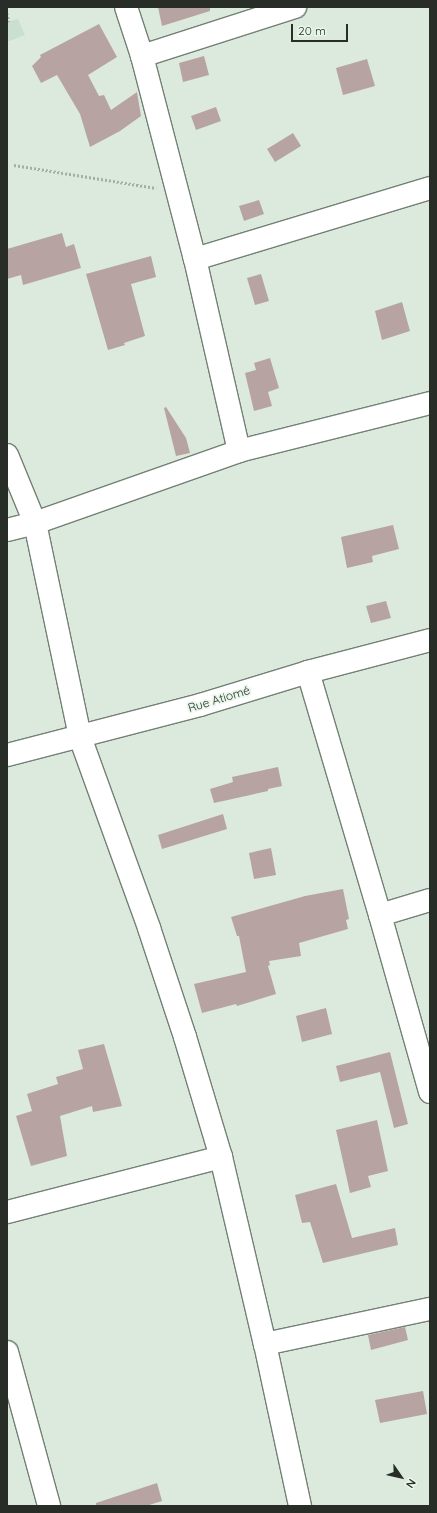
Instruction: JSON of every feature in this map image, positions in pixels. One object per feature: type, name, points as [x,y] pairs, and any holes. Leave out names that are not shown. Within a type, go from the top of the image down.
[{"type":"street","points":[[126,7],[142,56],[178,192],[239,451]]},
{"type":"street","points":[[142,56],[295,7]]},
{"type":"street","points":[[195,259],[430,188]]},
{"type":"street","points":[[7,530],[35,523],[239,451],[430,403]]},
{"type":"street","points":[[7,455],[35,523],[80,737],[151,935],[185,1037],[221,1157],[265,1344],[300,1506]]},
{"type":"street","name":"Rue Atiomé","points":[[7,755],[200,705],[308,672],[430,640]]},
{"type":"street","points":[[308,672],[380,915],[430,1092]]},
{"type":"street","points":[[380,915],[430,900]]},
{"type":"street","points":[[7,1212],[221,1157]]},
{"type":"street","points":[[265,1344],[430,1309]]},
{"type":"street","points":[[7,1352],[49,1506]]},
{"type":"path","points":[[7,13],[10,22]]},
{"type":"path","points":[[14,165],[178,192]]},
{"type":"shaded area","points":[[18,19],[25,35],[7,42],[7,22]]},
{"type":"building","points":[[158,7],[210,7],[210,11],[162,26]]},
{"type":"building","points":[[99,24],[117,57],[88,75],[99,96],[104,95],[111,110],[137,92],[141,116],[120,131],[90,147],[80,114],[57,75],[41,83],[32,66],[41,57],[40,55]]},
{"type":"building","points":[[204,56],[209,75],[183,82],[179,63]]},
{"type":"building","points":[[367,59],[375,86],[343,95],[336,68]]},
{"type":"building","points":[[216,107],[221,121],[196,130],[191,116]]},
{"type":"building","points":[[293,133],[301,146],[275,162],[267,149]]},
{"type":"building","points":[[259,200],[264,214],[244,221],[239,206]]},
{"type":"building","points":[[62,233],[66,247],[74,244],[81,268],[23,285],[21,275],[7,279],[7,249]]},
{"type":"building","points":[[151,256],[156,277],[131,284],[145,336],[124,343],[125,345],[108,350],[86,274]]},
{"type":"building","points":[[261,274],[269,301],[255,305],[247,278]]},
{"type":"building","points":[[402,302],[410,331],[382,340],[375,311]]},
{"type":"building","points":[[270,358],[279,388],[268,392],[272,406],[254,411],[245,373],[256,370],[254,363]]},
{"type":"building","points":[[166,407],[186,438],[190,453],[176,456],[164,408]]},
{"type":"building","points":[[393,525],[399,549],[372,556],[373,562],[347,568],[341,537]]},
{"type":"building","points":[[386,601],[391,618],[371,623],[366,606]]},
{"type":"building","points":[[278,767],[282,786],[268,789],[268,791],[214,803],[210,789],[233,782],[232,777]]},
{"type":"building","points":[[223,814],[227,829],[162,849],[158,835]]},
{"type":"building","points":[[271,848],[276,875],[254,879],[249,853]]},
{"type":"building","points":[[343,889],[349,919],[346,920],[348,929],[299,943],[301,956],[269,961],[270,965],[268,966],[276,994],[237,1006],[236,1004],[202,1013],[194,984],[246,972],[239,936],[237,936],[231,917],[305,896]]},
{"type":"building","points":[[326,1008],[332,1034],[302,1042],[296,1016]]},
{"type":"building","points":[[104,1044],[122,1106],[93,1112],[92,1106],[60,1116],[67,1156],[31,1166],[16,1116],[32,1111],[27,1094],[58,1084],[56,1077],[83,1069],[78,1050]]},
{"type":"building","points":[[390,1052],[408,1124],[394,1128],[380,1072],[340,1082],[336,1066]]},
{"type":"building","points":[[377,1120],[388,1171],[368,1176],[371,1187],[350,1193],[336,1130]]},
{"type":"building","points":[[336,1184],[352,1238],[395,1228],[398,1245],[323,1263],[310,1222],[302,1223],[295,1195]]},
{"type":"building","points":[[405,1327],[408,1340],[371,1350],[368,1335]]},
{"type":"building","points":[[423,1391],[427,1414],[380,1423],[375,1400]]},
{"type":"building","points":[[157,1483],[162,1501],[146,1506],[96,1506],[96,1503]]}]
